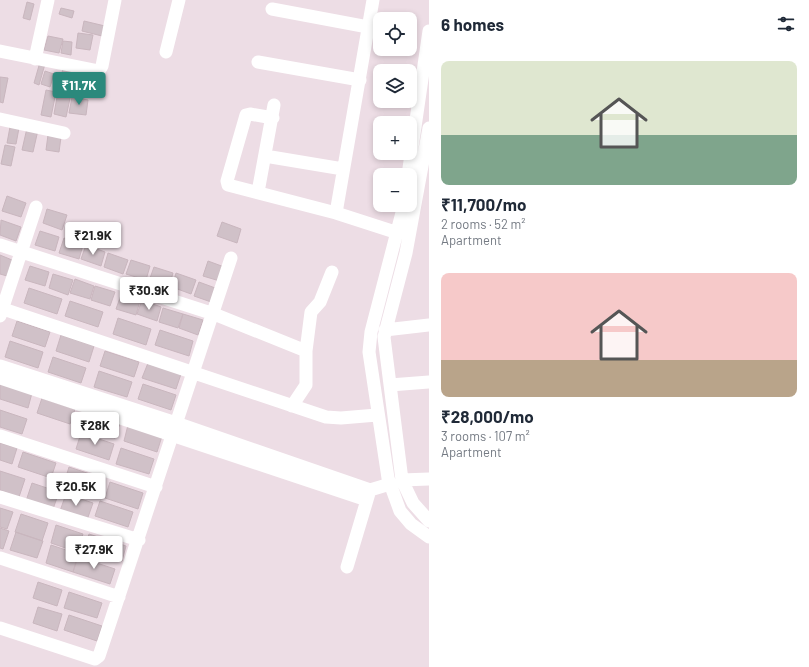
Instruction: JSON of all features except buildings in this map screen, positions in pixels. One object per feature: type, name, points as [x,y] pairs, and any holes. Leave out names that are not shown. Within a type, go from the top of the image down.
[{"type":"street","points":[[35,59],[48,0]]},
{"type":"street","points":[[0,51],[35,59],[99,70],[102,66],[115,0]]},
{"type":"street","points":[[166,52],[179,0]]},
{"type":"street","points":[[336,213],[373,0]]},
{"type":"street","points":[[272,9],[368,27]]},
{"type":"street","points":[[409,168],[429,31]]},
{"type":"street","points":[[258,62],[360,80]]},
{"type":"street","points":[[258,192],[274,112],[246,115],[227,181],[228,185],[336,213],[398,233]]},
{"type":"street","points":[[0,119],[64,133]]},
{"type":"street","points":[[429,128],[426,158],[396,264],[369,342],[377,415],[396,482],[429,521]]},
{"type":"street","points":[[265,156],[343,169]]},
{"type":"street","points":[[36,207],[1,311],[193,371],[292,406],[333,418],[377,415]]},
{"type":"street","points":[[402,212],[398,233],[396,264],[385,330],[396,482],[400,511],[411,524],[429,538]]},
{"type":"street","points":[[0,245],[214,314],[306,350]]},
{"type":"street","points":[[0,628],[97,659],[139,540],[193,371],[214,314],[232,258]]},
{"type":"street","points":[[292,406],[306,385],[306,350],[311,312],[320,302],[332,272]]},
{"type":"street","points":[[385,330],[429,325]]},
{"type":"street","points":[[0,366],[369,495],[396,482],[429,479]]},
{"type":"street","points":[[0,378],[175,428]]},
{"type":"street","points":[[390,386],[429,382]]},
{"type":"street","points":[[0,436],[156,487]]},
{"type":"street","points":[[347,567],[369,495]]},
{"type":"street","points":[[0,497],[139,540]]},
{"type":"street","points":[[0,558],[119,597]]}]
